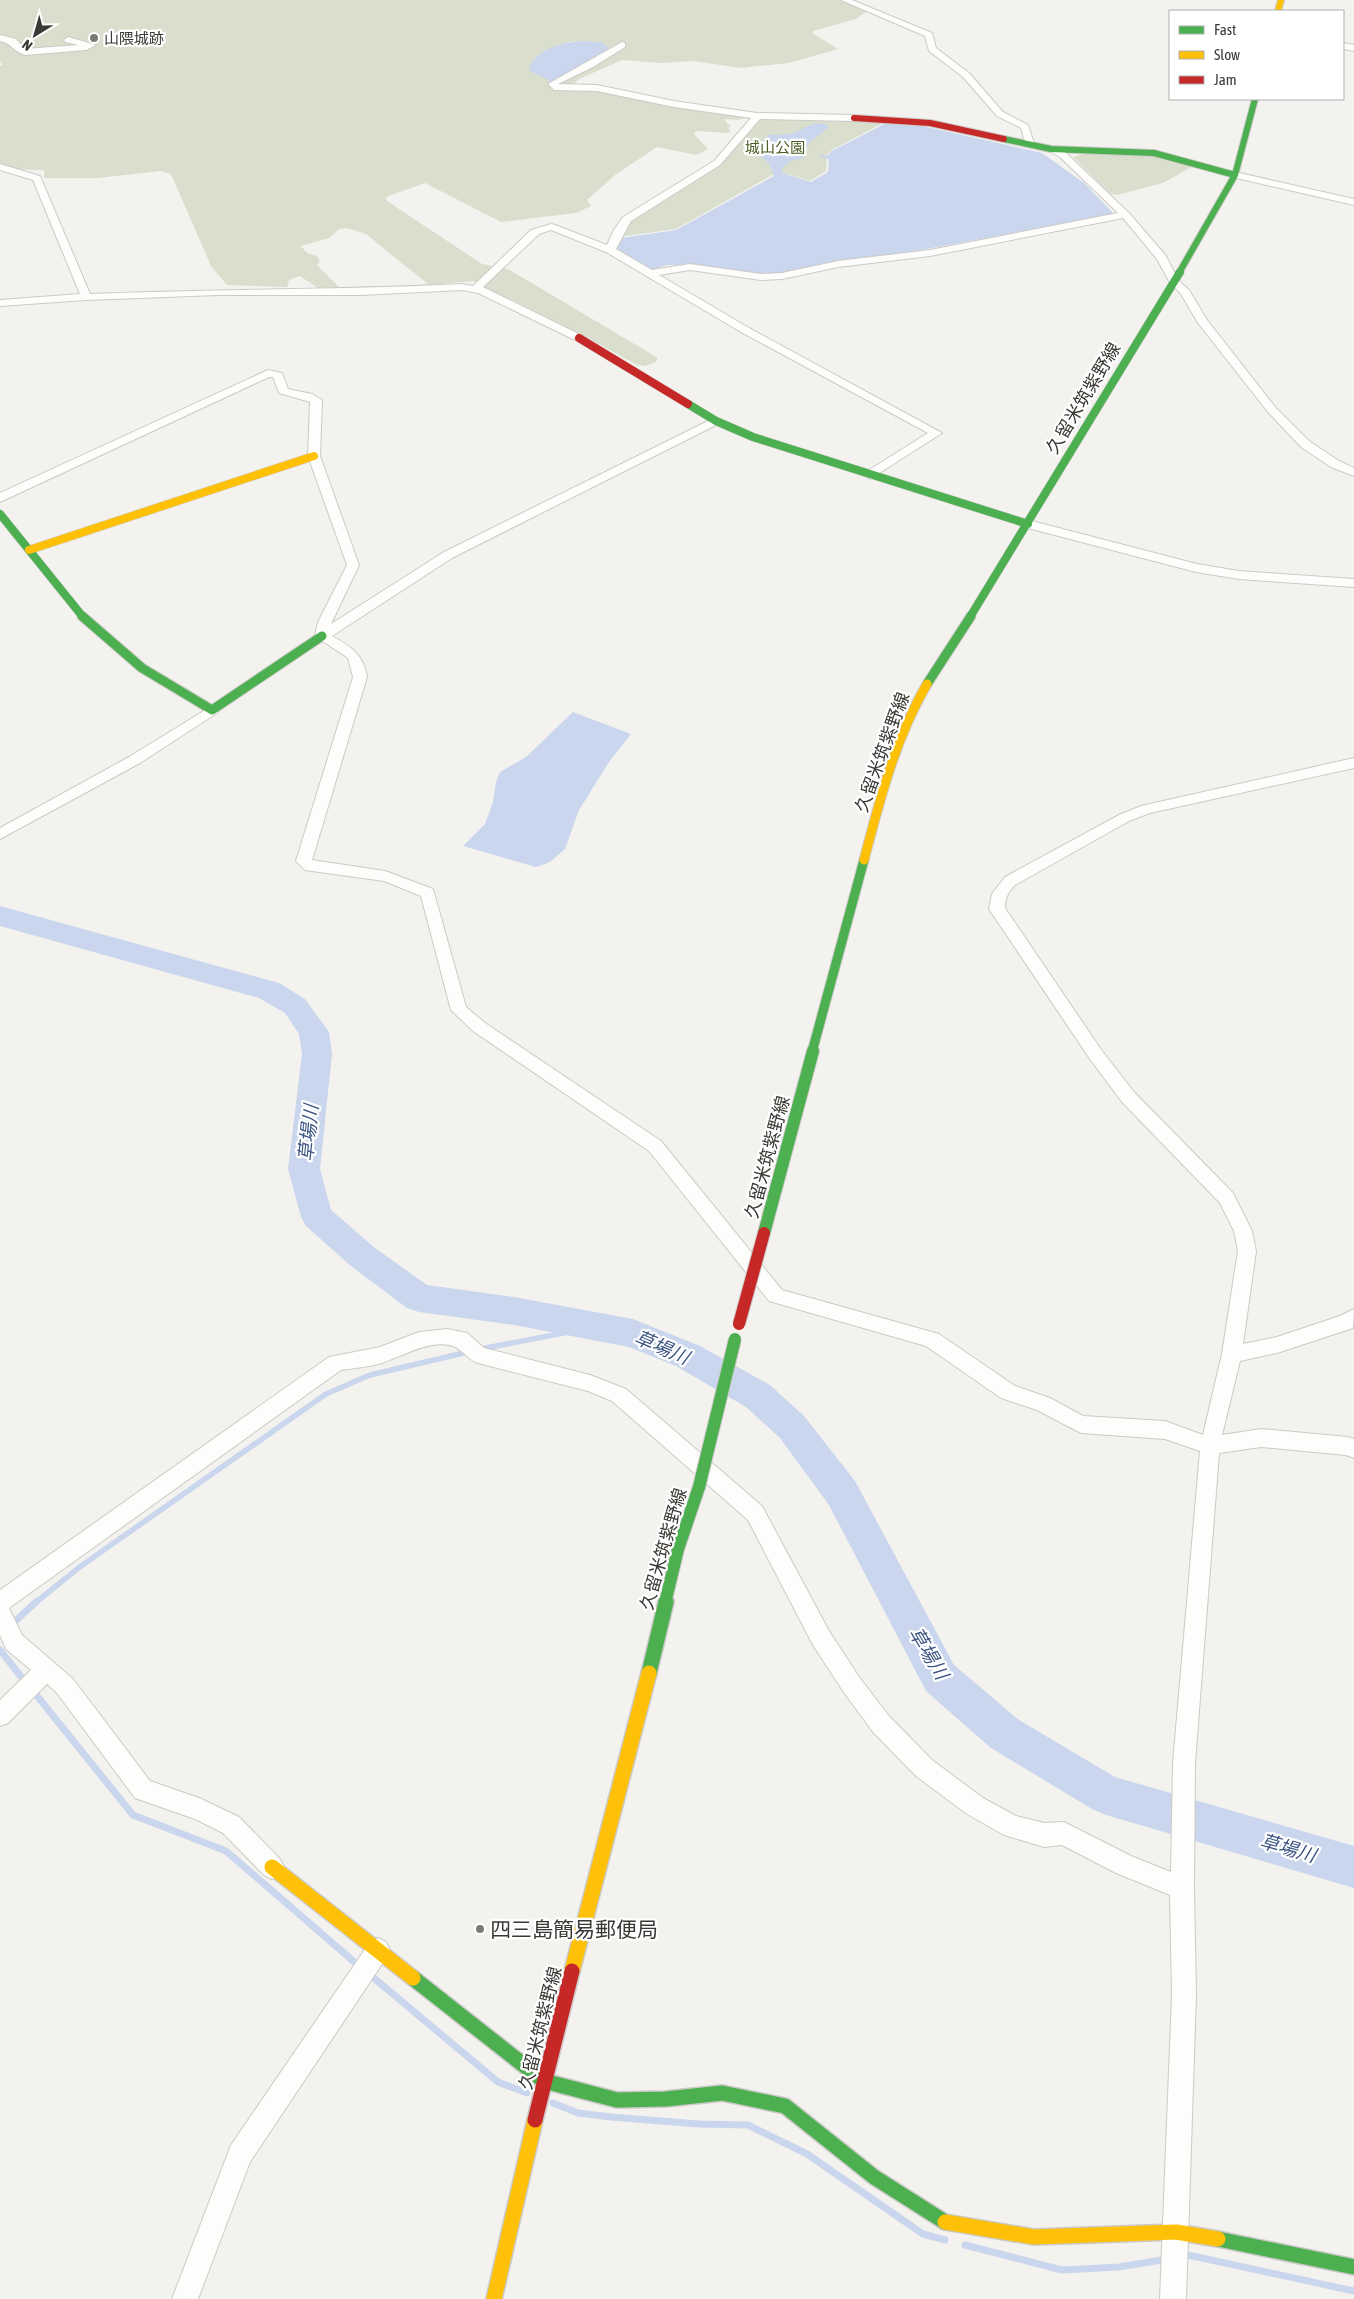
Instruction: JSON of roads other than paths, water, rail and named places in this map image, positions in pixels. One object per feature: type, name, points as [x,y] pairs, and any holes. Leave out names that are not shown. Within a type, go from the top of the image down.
[{"type":"main road","name":"久留米筑紫野線","points":[[494,2299],[544,2081],[645,1689],[678,1549],[699,1487],[739,1324],[813,1056],[878,807],[893,762],[924,689],[1028,524],[1209,224],[1235,175],[1255,100]]},
{"type":"main road","points":[[854,118],[930,123],[1051,149],[1154,153],[1235,175]]},
{"type":"main road","points":[[579,338],[716,421],[762,440],[870,476],[1028,524]]},
{"type":"main road","points":[[29,550],[314,456]]},
{"type":"main road","points":[[0,514],[85,620],[142,668],[212,710],[322,636]]},
{"type":"main road","points":[[272,1867],[544,2081],[617,2100],[666,2099],[722,2093],[785,2106],[874,2178],[949,2224],[1034,2237],[1176,2232],[1263,2247],[1354,2266]]},
{"type":"street","points":[[845,0],[929,35],[932,48],[966,75],[1000,114],[1022,123],[1025,127],[1029,143]]},
{"type":"street","points":[[0,38],[13,41],[21,51],[25,52],[92,45],[68,40]]},
{"type":"street","points":[[622,46],[552,84],[554,87],[597,88],[674,104],[757,116],[854,118]]},
{"type":"street","points":[[610,250],[619,230],[627,219],[717,163],[757,116]]},
{"type":"street","points":[[1051,149],[1063,155],[1125,215],[1162,258],[1174,281],[1185,292],[1202,321],[1240,372],[1272,410],[1305,444],[1320,456],[1354,472]]},
{"type":"street","points":[[0,167],[37,178],[86,297]]},
{"type":"street","points":[[1235,175],[1354,202]]},
{"type":"street","points":[[650,274],[690,267],[761,277],[782,276],[838,264],[930,252],[1125,215]]},
{"type":"street","points":[[475,289],[535,232],[545,228],[552,227],[610,250],[745,330],[936,432],[870,476]]},
{"type":"street","points":[[0,303],[86,297],[218,292],[361,292],[462,287],[475,289],[579,338]]},
{"type":"street","points":[[0,498],[268,373],[278,375],[283,391],[308,396],[316,400],[314,456],[353,565],[325,622],[322,636]]},
{"type":"street","points":[[322,636],[448,555],[716,421]]},
{"type":"street","points":[[1028,524],[1196,568],[1239,575],[1354,583]]},
{"type":"street","points":[[322,636],[351,653],[360,663],[360,677],[304,861],[310,866],[358,869],[416,887],[428,893],[459,1010],[479,1027],[655,1146],[776,1296],[932,1340],[1008,1392],[1043,1404],[1081,1424],[1165,1430],[1210,1446],[1261,1438],[1354,1449]]},
{"type":"street","points":[[0,834],[169,741],[212,710]]},
{"type":"street","points":[[1173,2299],[1184,1995],[1182,1882],[1184,1771],[1193,1636],[1210,1446],[1232,1354],[1247,1251],[1243,1231],[1227,1198],[1128,1097],[1096,1055],[997,909],[997,899],[998,893],[1010,881],[1138,812],[1170,803],[1354,763]]},
{"type":"street","points":[[1232,1354],[1277,1345],[1346,1322],[1354,1317]]},
{"type":"street","points":[[0,1602],[336,1362],[381,1355],[419,1340],[447,1337],[460,1339],[478,1355],[590,1383],[619,1395],[755,1513],[822,1638],[851,1684],[881,1724],[924,1768],[975,1806],[1012,1827],[1044,1835],[1064,1833],[1124,1865],[1182,1882]]},
{"type":"street","points":[[0,1612],[14,1642],[45,1671],[65,1686],[143,1790],[198,1808],[231,1825],[272,1867]]},
{"type":"street","points":[[0,1715],[45,1671]]},
{"type":"street","points":[[185,2299],[240,2154],[378,1950]]},
{"type":"water","points":[[582,41],[602,42],[611,50],[550,83],[549,80],[530,71],[529,66],[546,50],[566,43]]},
{"type":"water","points":[[819,123],[829,127],[810,142],[802,153],[805,158],[789,161],[782,169],[783,173],[811,182],[828,172],[829,159],[818,157],[821,155],[827,156],[832,151],[886,123],[922,126],[1042,153],[1084,183],[1114,214],[889,256],[812,266],[780,273],[752,274],[702,265],[667,265],[650,271],[615,250],[621,238],[676,230],[774,176],[767,162],[754,153],[768,135],[792,133]]},
{"type":"water","points":[[573,712],[631,734],[609,762],[579,810],[565,849],[550,862],[536,867],[463,846],[485,824],[493,802],[496,782],[500,772],[526,757]]},
{"type":"waterway","name":"草場川","points":[[0,916],[269,990],[295,1006],[314,1032],[317,1054],[304,1169],[317,1217],[363,1257],[419,1298],[514,1311],[633,1333],[688,1356],[758,1396],[792,1427],[842,1493],[940,1678],[1005,1734],[1106,1795],[1354,1867]]},
{"type":"waterway","points":[[481,1349],[595,1327]]},
{"type":"waterway","points":[[35,1603],[81,1566],[326,1394],[370,1375],[468,1352]]},
{"type":"waterway","points":[[11,1625],[36,1602]]},
{"type":"waterway","points":[[0,1650],[26,1683]]},
{"type":"waterway","points":[[33,1691],[133,1815],[226,1851],[360,1967]]},
{"type":"waterway","points":[[369,1974],[498,2082],[527,2093]]},
{"type":"waterway","points":[[553,2103],[578,2113],[611,2117],[699,2124],[748,2125],[807,2154],[923,2234],[945,2240]]},
{"type":"waterway","points":[[965,2245],[1062,2270],[1119,2267],[1168,2259]]},
{"type":"waterway","points":[[1181,2257],[1188,2255],[1354,2291]]},
{"type":"place","name":"山隈城跡","points":[[94,38]]},
{"type":"place","name":"四三島簡易郵便局","points":[[480,1929]]},
{"type":"park label","name":"城山公園","points":[[775,147]]}]
